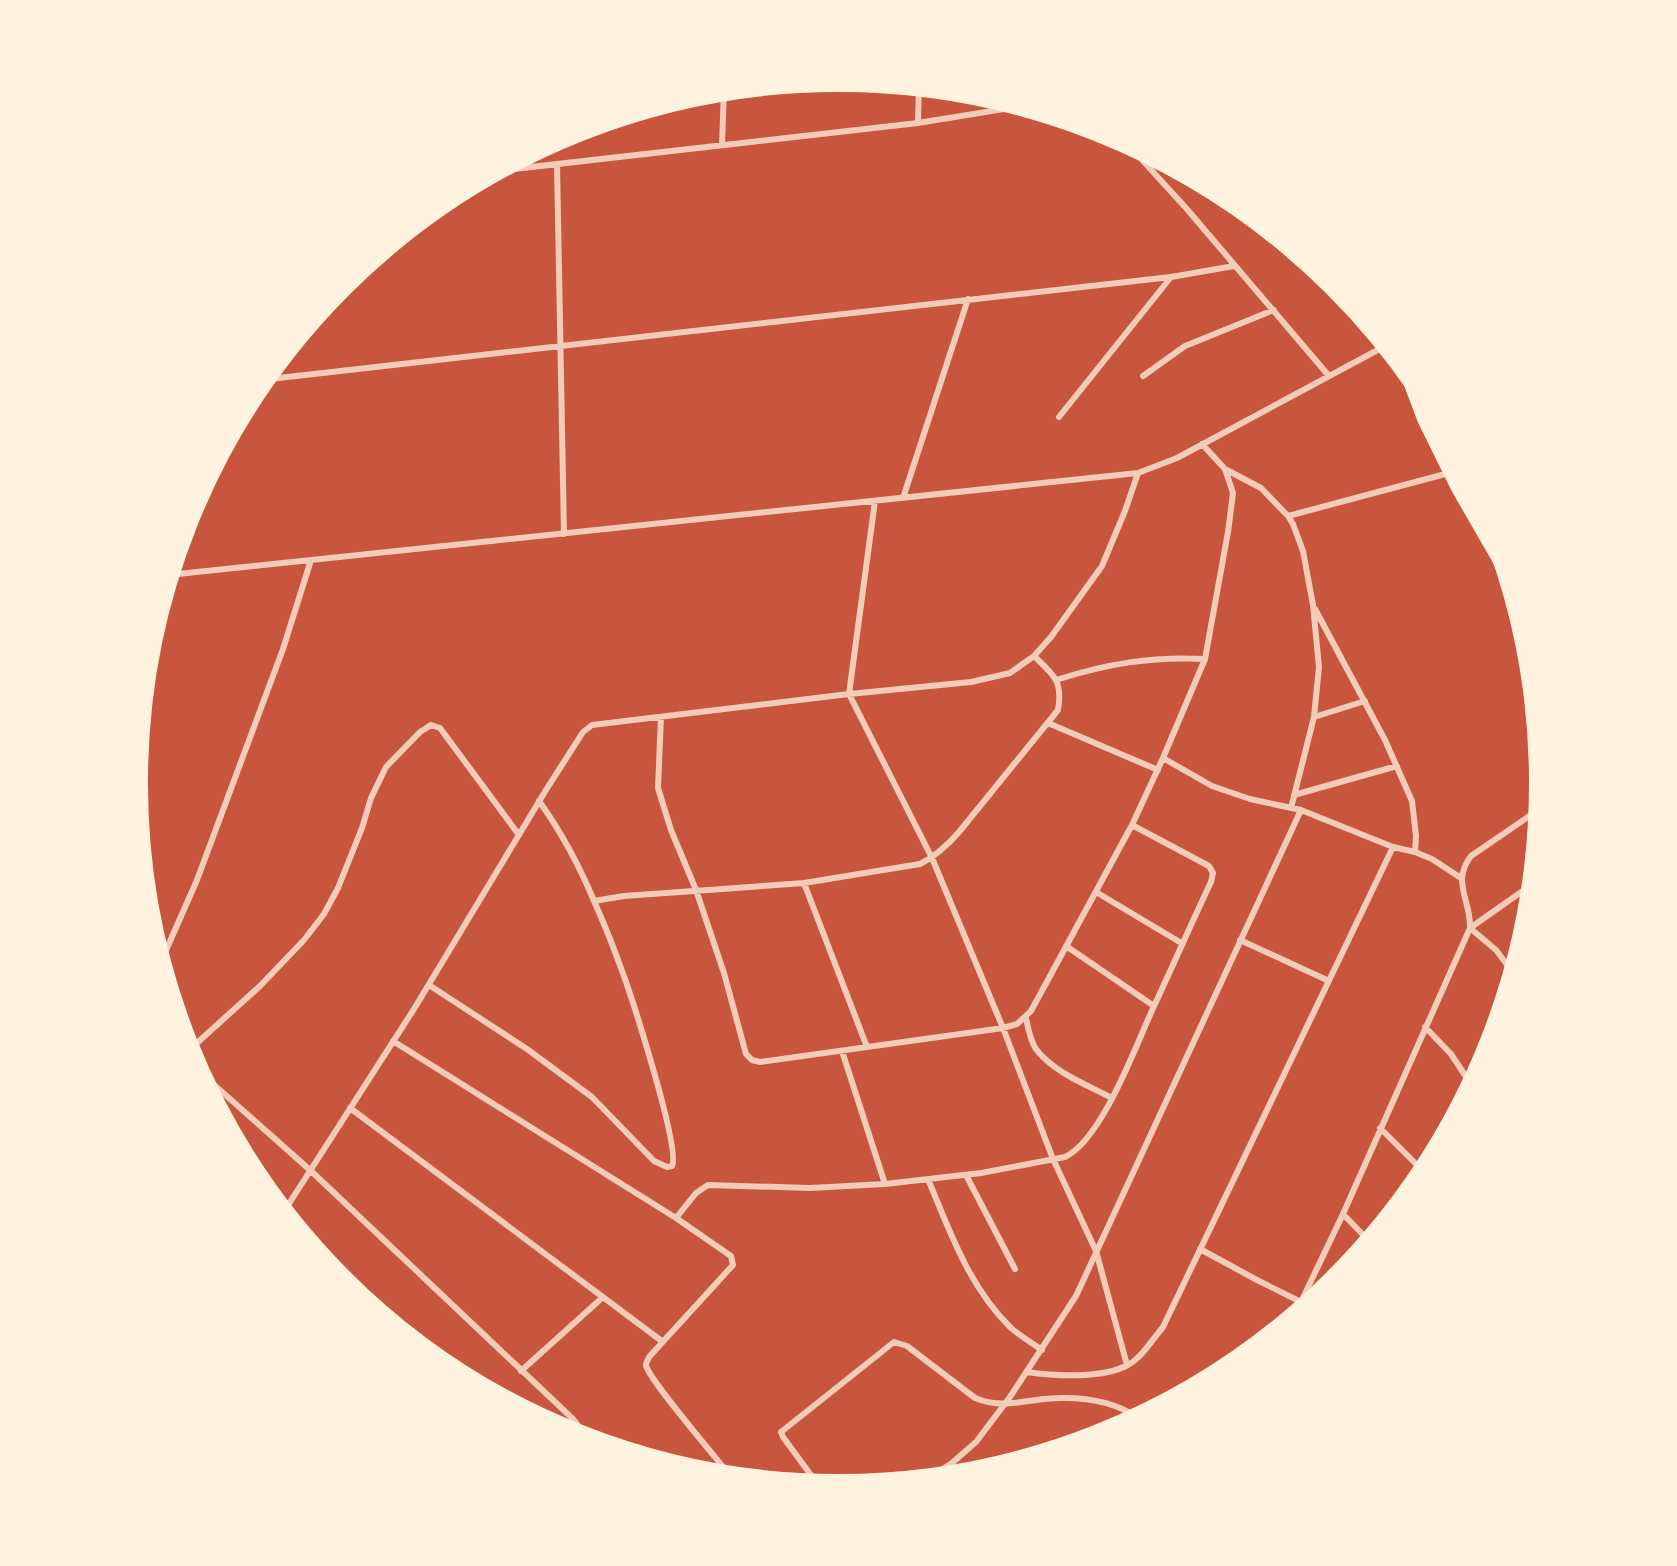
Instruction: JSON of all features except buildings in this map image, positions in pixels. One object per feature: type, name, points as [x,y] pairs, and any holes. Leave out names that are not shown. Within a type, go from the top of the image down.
[{"type":"main road","points":[[1419,401],[1423,419],[1449,473],[1492,549]]},
{"type":"street","points":[[918,123],[919,93]]},
{"type":"street","points":[[722,145],[724,98]]},
{"type":"street","points":[[515,169],[918,123],[1005,109]]},
{"type":"street","points":[[1140,157],[1329,376]]},
{"type":"street","points":[[557,164],[564,534]]},
{"type":"street","points":[[275,378],[1171,277],[1234,266]]},
{"type":"street","points":[[1059,417],[1171,277]]},
{"type":"street","points":[[903,498],[968,299]]},
{"type":"street","points":[[1143,376],[1185,346],[1274,310]]},
{"type":"street","points":[[177,574],[1137,473],[1177,458],[1380,349]]},
{"type":"street","points":[[1202,444],[1225,469],[1261,488],[1288,516],[1303,551],[1313,605],[1318,667],[1314,717],[1291,808]]},
{"type":"street","points":[[661,717],[658,788],[671,830],[696,890],[724,973],[746,1054],[752,1060],[760,1062],[842,1051],[1003,1028],[1017,1024],[1031,1011],[1132,825],[1205,659],[1233,493],[1225,469]]},
{"type":"street","points":[[288,1206],[429,985],[539,801],[584,732],[592,725],[849,694],[971,682],[1010,673],[1034,656],[1051,637],[1102,566],[1125,511],[1137,473]]},
{"type":"street","points":[[1288,516],[1449,473]]},
{"type":"street","points":[[1458,490],[1467,488]]},
{"type":"street","points":[[875,501],[849,694],[932,858],[1003,1028],[1053,1159],[1096,1251],[1127,1365]]},
{"type":"street","points":[[165,952],[197,880],[283,649],[311,560]]},
{"type":"street","points":[[1313,605],[1365,701],[1412,801],[1416,836],[1415,852]]},
{"type":"street","points":[[598,900],[696,890],[804,883],[920,864],[932,858],[942,851],[959,832],[1058,710],[1061,692],[1056,680],[1034,656]]},
{"type":"street","points":[[1056,680],[1088,670],[1156,658],[1205,659]]},
{"type":"street","points":[[1314,717],[1365,701]]},
{"type":"street","points":[[1048,723],[1158,770]]},
{"type":"street","points":[[195,1044],[260,986],[304,940],[324,914],[338,888],[362,828],[371,798],[386,767],[420,732],[431,725],[440,728],[519,835]]},
{"type":"street","points":[[1163,758],[1212,786],[1250,799],[1301,810],[1393,847],[1415,852],[1461,878]]},
{"type":"street","points":[[1294,795],[1397,766]]},
{"type":"street","points":[[429,985],[527,1049],[592,1097],[654,1161],[667,1167],[672,1166],[675,1161],[670,1132],[622,969],[598,900],[562,832],[539,801]]},
{"type":"street","points":[[942,1470],[976,1442],[1042,1350],[1076,1296],[1301,810]]},
{"type":"street","points":[[1302,1299],[1343,1214],[1470,928],[1461,878],[1463,866],[1471,856],[1532,814]]},
{"type":"street","points":[[676,1218],[696,1193],[708,1185],[810,1188],[885,1184],[966,1175],[1053,1159],[1074,1152],[1085,1140],[1119,1086],[1211,882],[1213,873],[1209,866],[1132,825]]},
{"type":"street","points":[[1026,1372],[1057,1376],[1103,1372],[1127,1365],[1147,1347],[1163,1327],[1393,847]]},
{"type":"street","points":[[804,883],[867,1047]]},
{"type":"street","points":[[1470,928],[1525,890]]},
{"type":"street","points":[[1096,892],[1182,944]]},
{"type":"street","points":[[1470,928],[1496,950],[1508,966]]},
{"type":"street","points":[[1240,939],[1329,981]]},
{"type":"street","points":[[1066,946],[1154,1006]]},
{"type":"street","points":[[1026,1018],[1036,1049],[1050,1063],[1112,1098]]},
{"type":"street","points":[[1425,1027],[1451,1054],[1467,1078]]},
{"type":"street","points":[[393,1041],[676,1218],[726,1250],[731,1256],[733,1265],[646,1362],[648,1370],[658,1384],[724,1468]]},
{"type":"street","points":[[842,1051],[885,1184]]},
{"type":"street","points":[[213,1084],[310,1170],[573,1419],[579,1427]]},
{"type":"street","points":[[350,1108],[663,1342]]},
{"type":"street","points":[[1380,1128],[1418,1166]]},
{"type":"street","points":[[966,1175],[1015,1269]]},
{"type":"street","points":[[928,1179],[959,1254],[983,1295],[1012,1329],[1042,1350]]},
{"type":"street","points":[[1343,1214],[1365,1236]]},
{"type":"street","points":[[1200,1249],[1300,1301]]},
{"type":"street","points":[[521,1371],[603,1297]]},
{"type":"street","points":[[812,1477],[781,1432],[894,1342],[907,1346],[975,1398],[987,1403],[1004,1405],[1070,1397],[1107,1402],[1131,1413]]}]
